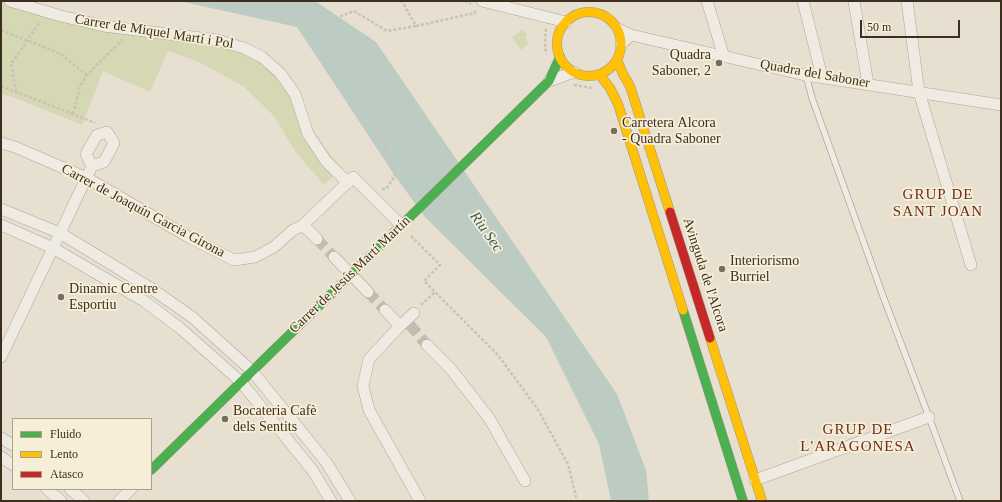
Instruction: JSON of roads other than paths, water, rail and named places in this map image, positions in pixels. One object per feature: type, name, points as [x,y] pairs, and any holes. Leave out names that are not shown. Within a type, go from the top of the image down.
[{"type":"main road","points":[[604,6],[608,17],[618,29],[621,44],[617,60],[609,69],[599,74],[586,75],[574,72],[560,57],[557,45],[559,32],[566,22],[580,10],[594,12],[608,17]]},
{"type":"main road","name":"Carrer de Jesús Martí Martín","points":[[152,469],[549,81],[560,57]]},
{"type":"main road","name":"Avinguda de l'Alcora","points":[[617,60],[630,86],[634,98],[762,501]]},
{"type":"main road","points":[[599,74],[610,88],[618,104],[743,501]]},
{"type":"street","name":"Carrer de Miquel Martí i Pol","points":[[10,1],[61,16],[104,26],[217,40],[244,48],[262,57],[280,73],[295,94],[308,134],[326,161],[351,180],[401,225]]},
{"type":"street","points":[[707,1],[724,57]]},
{"type":"street","points":[[803,1],[822,77]]},
{"type":"street","points":[[854,1],[868,84]]},
{"type":"street","points":[[907,1],[919,92],[971,265]]},
{"type":"street","points":[[479,3],[566,22]]},
{"type":"street","name":"Quadra del Saboner","points":[[618,29],[631,35],[805,75],[1001,105]]},
{"type":"street","points":[[621,44],[631,35]]},
{"type":"street","name":"Carrer de Jesús Martí Martín","points":[[549,81],[574,72]]},
{"type":"street","points":[[1,357],[92,166],[104,162],[114,143],[107,132],[97,135],[86,154],[92,166]]},
{"type":"street","name":"Carrer de Joaquín Garcia Girona","points":[[1,143],[15,147],[87,178],[192,240],[234,260],[255,257],[274,247],[294,230],[302,226],[351,180]]},
{"type":"street","points":[[1,209],[60,233],[152,289],[186,313],[252,372],[326,462],[350,501]]},
{"type":"street","points":[[1,225],[53,248],[144,301],[180,328],[241,382],[313,471],[331,501]]},
{"type":"street","points":[[302,226],[317,239]]},
{"type":"street","points":[[334,257],[368,292]]},
{"type":"street","points":[[385,310],[407,321],[369,359],[363,386],[369,410],[420,501]]},
{"type":"street","points":[[427,345],[450,368],[489,418],[525,481]]},
{"type":"street","points":[[755,480],[929,417]]},
{"type":"street","points":[[1,438],[12,444]]},
{"type":"street","points":[[1,457],[12,464]]},
{"type":"street","points":[[48,490],[60,501]]},
{"type":"street","points":[[71,490],[84,501]]},
{"type":"street","points":[[119,501],[130,490]]},
{"type":"lane","points":[[805,75],[883,296],[960,501]]},
{"type":"water","name":"Riu Sec","points":[[179,1],[315,1],[376,42],[617,394],[646,470],[649,501],[611,501],[599,444],[546,337],[425,217],[395,176],[297,27]]},
{"type":"tunnel","points":[[317,239],[334,257]]},
{"type":"tunnel","points":[[368,292],[385,310]]},
{"type":"tunnel","points":[[410,325],[427,345]]},
{"type":"place","name":"Quadra Saboner, 2","points":[[719,63]]},
{"type":"place","name":"Carretera Alcora - Quadra Saboner","points":[[614,131]]},
{"type":"place","name":"Interiorismo Burriel","points":[[722,269]]},
{"type":"place","name":"Dinamic Centre Esportiu","points":[[61,297]]},
{"type":"place","name":"Bocateria Cafè dels Sentits","points":[[225,419]]},
{"type":"district","name":"GRUP DE SANT JOAN","points":[[938,204]]},
{"type":"district","name":"GRUP DE L'ARAGONESA","points":[[858,438]]}]
